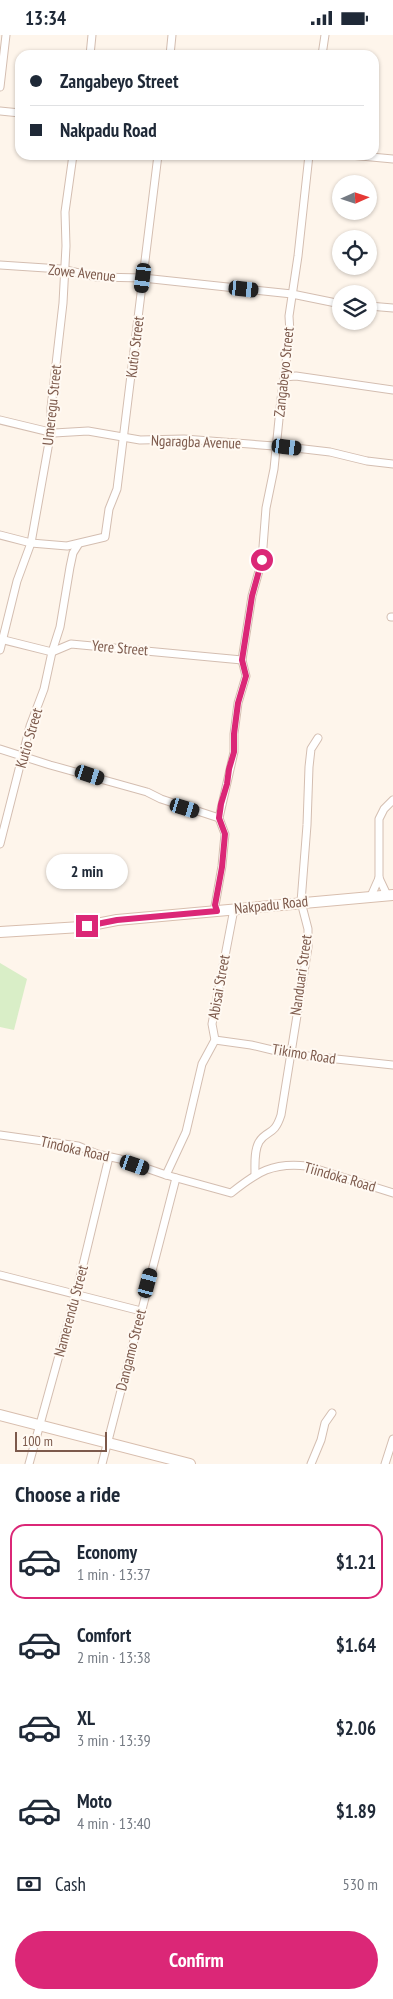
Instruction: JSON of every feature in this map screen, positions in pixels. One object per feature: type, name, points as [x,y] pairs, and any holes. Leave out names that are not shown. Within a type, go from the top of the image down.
[{"type":"street","points":[[0,87],[6,35]]},
{"type":"street","points":[[90,50],[92,35]]},
{"type":"street","points":[[170,50],[172,35]]},
{"type":"street","points":[[323,50],[325,35]]},
{"type":"street","points":[[0,111],[15,112]]},
{"type":"street","points":[[379,158],[393,159]]},
{"type":"street","name":"Umeregu Street","points":[[0,650],[1,639],[17,581],[31,543],[51,431],[51,408],[63,303],[63,270],[66,246],[64,212],[71,160]]},
{"type":"street","name":"Kutio Street","points":[[0,844],[18,778],[21,756],[44,689],[60,627],[73,553],[78,545],[105,537],[109,509],[117,489],[157,160]]},
{"type":"street","name":"Zangabeyo Street","points":[[217,911],[215,905],[222,867],[225,834],[219,818],[234,752],[238,703],[246,676],[242,660],[252,596],[262,560],[266,508],[277,446],[290,333],[289,316],[298,256],[308,160]]},
{"type":"street","name":"Zowe Avenue","points":[[0,265],[63,270],[97,277],[143,278],[292,294],[332,302]]},
{"type":"street","points":[[377,306],[393,307]]},
{"type":"street","points":[[284,377],[296,376],[393,390]]},
{"type":"street","name":"Ngaragba Avenue","points":[[0,420],[51,431],[88,431],[140,440],[184,439],[277,446],[330,452],[367,461],[393,464]]},
{"type":"street","points":[[0,535],[31,543],[78,545]]},
{"type":"street","points":[[1,639],[52,652]]},
{"type":"street","name":"Yere Street","points":[[52,652],[71,644],[242,660]]},
{"type":"street","name":"Nanduari Street","points":[[255,1174],[255,1155],[259,1142],[277,1128],[281,1115],[289,1054],[308,947],[308,929],[301,902],[309,767],[312,749],[318,738]]},
{"type":"street","points":[[0,749],[147,792],[161,799],[219,818]]},
{"type":"street","points":[[371,896],[379,878],[379,819],[384,809],[393,800]]},
{"type":"street","points":[[379,878],[390,895]]},
{"type":"street","name":"Nakpadu Road","points":[[0,932],[81,927],[117,920],[390,895]]},
{"type":"street","name":"Abisai Street","points":[[166,1175],[186,1132],[202,1064],[215,1040],[212,1024],[234,909]]},
{"type":"street","name":"Tikimo Road","points":[[215,1040],[251,1045],[289,1054],[393,1065]]},
{"type":"street","name":"Tindoka Road","points":[[0,1135],[78,1146],[176,1178]]},
{"type":"street","name":"Namerendu Street","points":[[29,1464],[76,1294],[109,1157]]},
{"type":"street","name":"Tiindoka Road","points":[[176,1178],[231,1193],[255,1174],[268,1168],[286,1165],[307,1166],[393,1193]]},
{"type":"street","name":"Dangamo Street","points":[[102,1464],[176,1178]]},
{"type":"street","points":[[0,1275],[141,1311]]},
{"type":"street","points":[[311,1464],[321,1440],[325,1423],[332,1413]]},
{"type":"street","points":[[0,1415],[190,1464]]},
{"type":"street","points":[[385,1464],[393,1439]]},
{"type":"green space","points":[[0,963],[27,979],[14,1030],[0,1027]]},
{"type":"route","points":[[87,926],[117,920],[217,911],[215,905],[222,867],[225,834],[219,818],[234,752],[238,703],[246,676],[242,660],[252,596],[262,560]]}]
